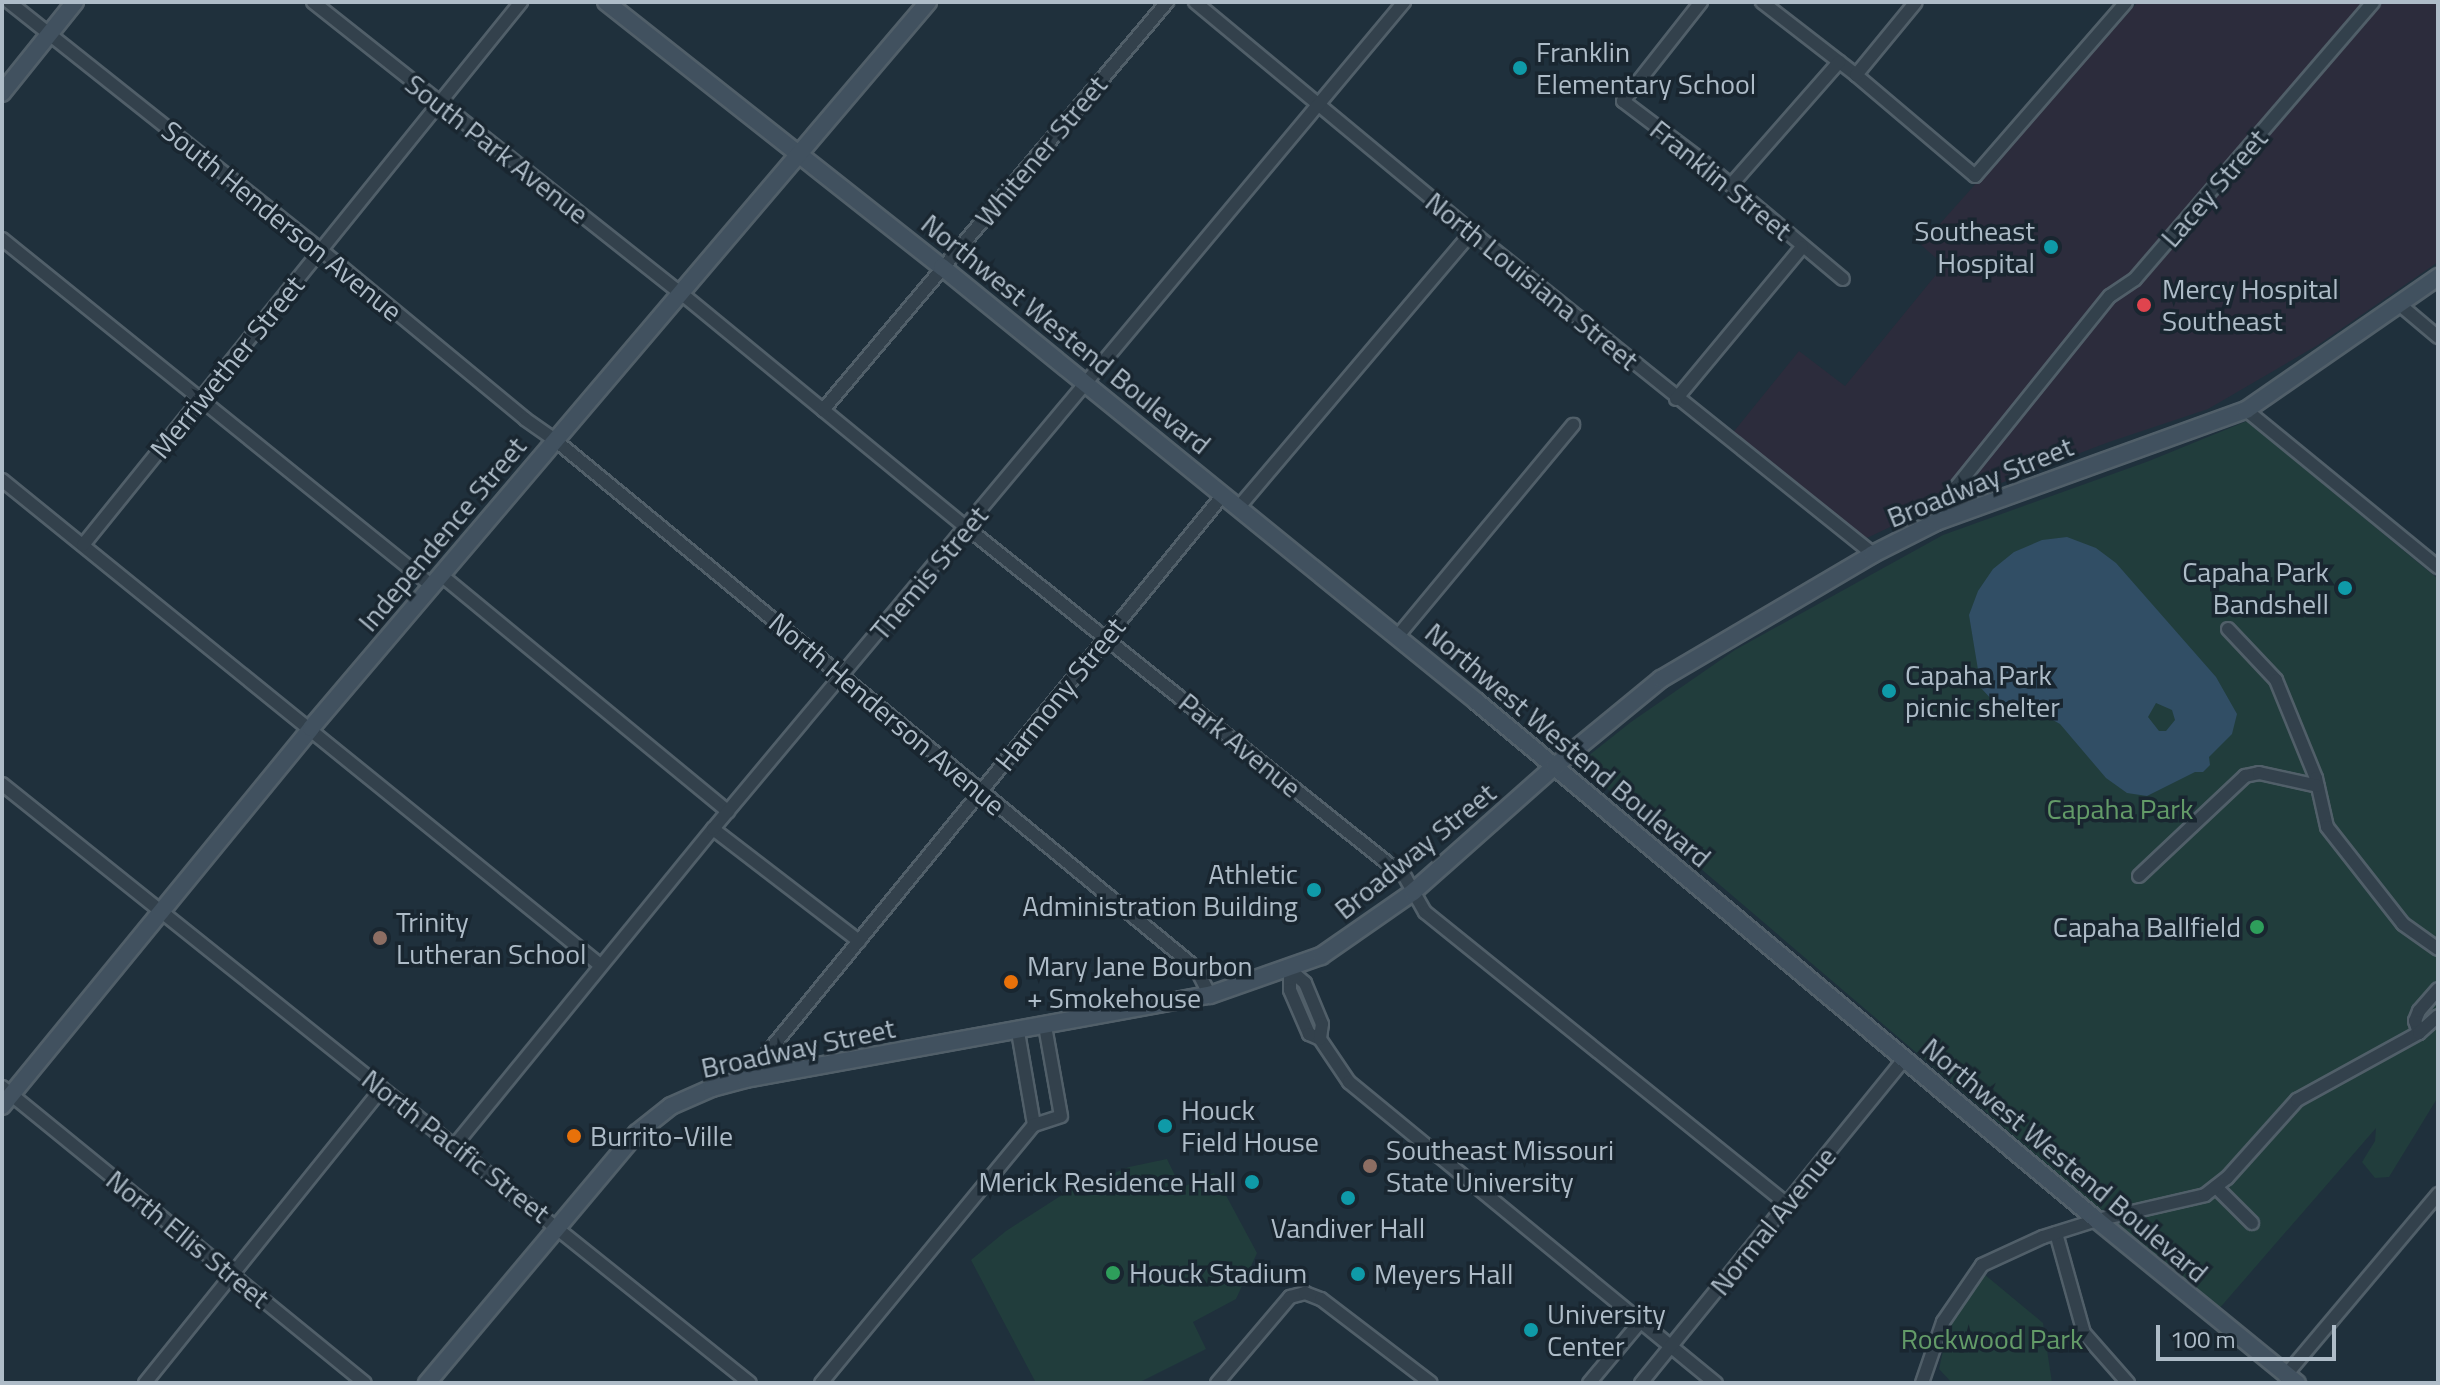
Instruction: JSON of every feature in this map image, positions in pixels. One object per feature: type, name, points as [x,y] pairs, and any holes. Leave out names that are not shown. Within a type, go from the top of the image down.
[{"type":"street","name":"South Henderson Avenue","points":[[9,2],[555,440]]},
{"type":"street","points":[[2,93],[75,2]]},
{"type":"street","name":"South Park Avenue","points":[[313,2],[682,294]]},
{"type":"street","name":"Merriwether Street","points":[[83,545],[521,2]]},
{"type":"street","name":"Northwest Westend Boulevard","points":[[606,2],[942,267],[1555,766],[2291,1379]]},
{"type":"street","name":"Independence Street","points":[[5,1096],[163,910],[311,728],[928,2]]},
{"type":"street","name":"Whitener Street","points":[[823,410],[1167,2]]},
{"type":"street","name":"North Louisiana Street","points":[[1195,2],[1676,399],[1873,554]]},
{"type":"street","name":"Themis Street","points":[[455,1145],[600,965],[1404,2]]},
{"type":"street","name":"Franklin Street","points":[[1701,2],[1623,101],[1731,185],[1843,279]]},
{"type":"street","points":[[1762,2],[1856,75],[1975,176],[2126,2]]},
{"type":"street","points":[[1856,75],[1916,2]]},
{"type":"street","name":"Lacey Street","points":[[1936,522],[1957,486],[2110,296],[2135,279],[2373,2]]},
{"type":"street","points":[[1731,185],[1839,62]]},
{"type":"street","points":[[1238,508],[1472,232]]},
{"type":"street","points":[[2,239],[200,399],[437,581],[728,812]]},
{"type":"street","points":[[1676,399],[1802,247]]},
{"type":"street","name":"Broadway Street","points":[[427,1383],[637,1133],[671,1106],[712,1088],[746,1079],[1210,995],[1290,970],[1349,940],[1413,892],[1555,766],[1661,679],[1873,554],[1936,522],[2246,410],[2438,277]]},
{"type":"street","name":"Park Avenue","points":[[682,294],[967,528],[1405,877],[1425,912],[1787,1204]]},
{"type":"street","points":[[2399,304],[2438,337]]},
{"type":"street","points":[[2246,410],[2438,567]]},
{"type":"street","points":[[1397,637],[1573,425]]},
{"type":"street","name":"North Henderson Avenue","points":[[555,440],[1196,968],[1210,995]]},
{"type":"street","points":[[2,480],[600,965]]},
{"type":"street","name":"Harmony Street","points":[[746,1079],[1223,495]]},
{"type":"street","points":[[2228,629],[2276,680],[2318,786],[2327,827],[2403,924],[2438,949]]},
{"type":"street","points":[[2139,876],[2245,776],[2259,773],[2318,786]]},
{"type":"street","name":"North Pacific Street","points":[[2,784],[750,1383]]},
{"type":"street","points":[[713,829],[859,941]]},
{"type":"street","points":[[1290,970],[1305,983],[1322,1024],[1320,1039],[1349,1082],[1716,1383]]},
{"type":"street","points":[[2419,1033],[2415,1021],[2438,989]]},
{"type":"street","points":[[1922,1383],[1943,1322],[1982,1265],[2013,1248],[2097,1220],[2205,1195],[2297,1100],[2419,1033],[2438,1016]]},
{"type":"street","points":[[821,1383],[1034,1125],[1061,1116],[1045,1026]]},
{"type":"street","points":[[1018,1032],[1034,1125]]},
{"type":"street","name":"Normal Avenue","points":[[1641,1383],[1904,1059]]},
{"type":"street","points":[[145,1383],[382,1088]]},
{"type":"street","name":"North Ellis Street","points":[[5,1096],[365,1383]]},
{"type":"street","points":[[2216,1187],[2252,1223]]},
{"type":"street","points":[[2291,1379],[2438,1194]]},
{"type":"street","points":[[2056,1233],[2084,1333],[2128,1383]]},
{"type":"street","points":[[1217,1383],[1290,1297],[1305,1293],[1321,1299],[1431,1383]]},
{"type":"street","points":[[1589,1383],[1641,1321]]},
{"type":"shaded area","name":"Mercy Hospital Southeast","points":[[2138,2],[2438,2],[2438,262],[2318,345],[2208,409],[2109,442],[1909,518],[1867,538],[1731,435],[1799,351],[1845,386],[1944,265],[1921,245]]},
{"type":"shaded area","points":[[2067,537],[2096,548],[2116,563],[2216,677],[2237,714],[2232,734],[2209,757],[2210,765],[2203,772],[2195,772],[2147,796],[2127,793],[2106,778],[2060,724],[2044,715],[1993,701],[1981,688],[1969,615],[1978,591],[1993,569],[2014,552],[2042,540]],"holes":[[[2156,703],[2172,710],[2175,720],[2166,731],[2159,731],[2148,717]]]},
{"type":"green space","name":"Capaha Park","points":[[2247,421],[2438,579],[2438,1097],[2389,1177],[2375,1178],[2362,1162],[2375,1141],[2376,1128],[2218,1310],[1578,764],[1631,722],[1735,650],[1943,535],[2149,461]]},
{"type":"green space","name":"Houck Stadium","points":[[1167,1159],[1181,1188],[1214,1173],[1257,1253],[1236,1299],[1193,1322],[1206,1349],[1138,1383],[1036,1383],[971,1260],[1006,1231],[1065,1193],[1129,1167]]},
{"type":"green space","name":"Rockwood Park","points":[[1984,1274],[2043,1323],[2052,1383],[1952,1383],[1939,1369],[1950,1320]]},
{"type":"place","name":"Franklin Elementary School","points":[[1520,68]]},
{"type":"place","name":"Southeast Hospital","points":[[2051,247]]},
{"type":"place","name":"Mercy Hospital Southeast","points":[[2144,305]]},
{"type":"place","name":"Capaha Park Bandshell","points":[[2345,588]]},
{"type":"place","name":"Capaha Park picnic shelter","points":[[1889,691]]},
{"type":"place","name":"Athletic Administration Building","points":[[1314,890]]},
{"type":"place","name":"Capaha Ballfield","points":[[2257,927]]},
{"type":"place","name":"Trinity Lutheran School","points":[[380,938]]},
{"type":"place","name":"Mary Jane Bourbon + Smokehouse","points":[[1011,982]]},
{"type":"place","name":"Houck Field House","points":[[1165,1126]]},
{"type":"place","name":"Burrito-Ville","points":[[574,1136]]},
{"type":"place","name":"Southeast Missouri State University","points":[[1370,1166]]},
{"type":"place","name":"Merick Residence Hall","points":[[1252,1182]]},
{"type":"place","name":"Vandiver Hall","points":[[1348,1198]]},
{"type":"place","name":"Houck Stadium","points":[[1113,1273]]},
{"type":"place","name":"Meyers Hall","points":[[1358,1274]]},
{"type":"place","name":"University Center","points":[[1531,1330]]}]
